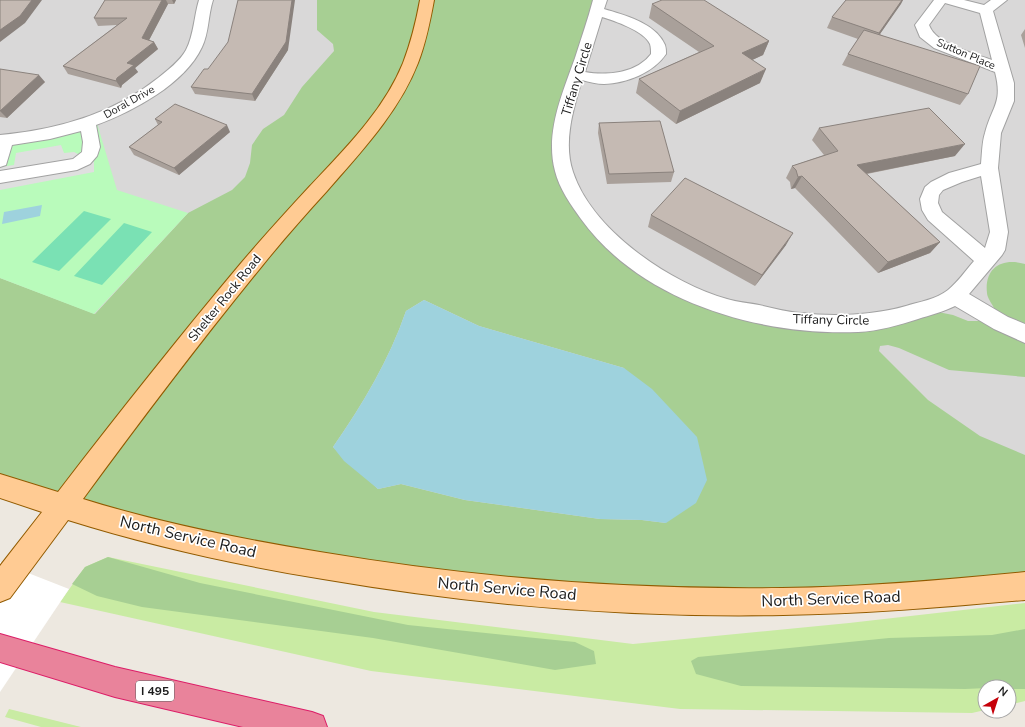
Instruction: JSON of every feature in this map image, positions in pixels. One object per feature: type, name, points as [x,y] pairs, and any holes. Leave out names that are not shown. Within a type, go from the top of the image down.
[{"type":"highway","name":"I 495","points":[[0,648],[115,682],[312,727]]},
{"type":"main road","name":"Shelter Rock Road","points":[[0,588],[248,268],[292,217],[353,151],[385,111],[411,63],[422,32],[427,0]]},
{"type":"main road","name":"North Service Road","points":[[0,486],[62,507],[187,539],[337,570],[440,583],[547,594],[654,600],[750,602],[861,599],[1025,586]]},
{"type":"street","name":"Doral Drive","points":[[3,141],[63,130],[87,123],[122,109],[144,96],[169,78],[190,55],[198,38],[206,0]]},
{"type":"street","name":"Sutton Place","points":[[941,0],[922,25],[925,34],[938,45],[1001,69]]},
{"type":"street","points":[[948,0],[993,5]]},
{"type":"street","points":[[577,75],[604,79],[626,75],[655,61],[659,54],[657,44],[652,38],[634,24],[598,5]]},
{"type":"street","name":"Tiffany Circle","points":[[598,5],[592,29],[568,100],[562,125],[561,154],[564,172],[578,202],[599,230],[617,247],[646,269],[686,292],[725,307],[801,322],[859,323],[894,318],[942,304],[955,296],[995,250],[999,232],[989,168],[993,133],[1006,101],[1006,83],[1001,69],[993,5]]},
{"type":"street","points":[[0,177],[77,164],[89,158],[92,151],[87,123]]},
{"type":"street","points":[[0,161],[3,141]]},
{"type":"street","points":[[987,260],[964,242],[933,214],[929,206],[928,198],[931,191],[936,186],[989,168]]},
{"type":"street","points":[[955,296],[1001,323],[1025,334]]},
{"type":"shaded area","points":[[0,0],[1025,0],[1025,586],[0,486]]},
{"type":"shaded area","points":[[61,145],[64,153],[74,152],[94,162],[94,172],[0,190],[0,167],[14,165],[16,153]]},
{"type":"green space","points":[[317,0],[600,0],[561,154],[599,230],[686,292],[801,322],[933,311],[953,315],[968,321],[1002,321],[987,293],[988,277],[996,266],[1009,262],[1025,264],[1025,377],[949,370],[899,348],[888,345],[880,346],[879,351],[928,400],[980,436],[1025,455],[1025,586],[861,599],[440,583],[0,486],[0,278],[95,314],[188,213],[232,190],[245,177],[250,163],[252,145],[263,129],[284,115],[302,87],[334,51],[333,44],[317,30]],"holes":[[[424,300],[479,326],[624,368],[666,523],[642,520],[600,519],[465,500],[401,484],[378,489],[333,447],[355,414],[374,381],[392,347],[406,311]]]},
{"type":"green space","points":[[96,120],[117,190],[188,213],[94,314],[0,278],[0,142]]},
{"type":"green space","points":[[84,211],[111,219],[59,271],[32,262]]},
{"type":"green space","points":[[124,223],[152,232],[102,285],[74,276]]},
{"type":"green space","points":[[108,557],[374,612],[633,644],[849,623],[1025,603],[1025,701],[1017,703],[1017,679],[977,679],[977,712],[972,713],[680,709],[371,671],[60,602],[85,567]]},
{"type":"green space","points":[[108,557],[200,583],[408,625],[575,642],[594,651],[596,664],[555,670],[373,638],[142,607],[97,596],[72,584],[85,567]]},
{"type":"green space","points":[[1025,629],[1025,689],[1017,689],[1017,679],[977,679],[977,688],[965,689],[741,686],[696,674],[691,661],[698,657],[889,638],[992,635]]},
{"type":"green space","points":[[9,709],[81,727],[41,727],[5,717]]},
{"type":"water","points":[[42,205],[40,216],[2,224],[4,212]]},
{"type":"water","points":[[424,300],[479,326],[624,368],[652,389],[697,437],[707,480],[696,503],[666,523],[642,520],[600,519],[465,500],[401,484],[378,489],[344,461],[333,447],[355,414],[374,381],[392,347],[406,311]]},
{"type":"pier","points":[[0,562],[69,589],[0,692]]},
{"type":"building","points":[[0,0],[32,0],[20,16],[0,30]]},
{"type":"building","points":[[105,0],[162,0],[142,38],[154,42],[127,63],[134,65],[117,78],[116,81],[63,66],[127,18],[94,18]]},
{"type":"building","points":[[238,0],[292,0],[286,42],[252,94],[191,87],[204,69],[208,69],[228,42]]},
{"type":"building","points":[[662,0],[704,0],[769,41],[742,53],[766,69],[680,111],[639,79],[714,46],[652,4]]},
{"type":"building","points":[[846,0],[902,0],[879,33],[832,17]]},
{"type":"building","points":[[864,30],[980,66],[968,94],[848,54]]},
{"type":"building","points":[[0,69],[39,75],[0,111]]},
{"type":"building","points":[[175,104],[227,125],[174,168],[129,147],[162,122],[155,119]]},
{"type":"building","points":[[929,108],[965,144],[857,165],[940,242],[888,262],[802,176],[798,177],[796,170],[792,166],[838,151],[819,128]]},
{"type":"building","points":[[660,121],[674,172],[609,174],[599,123]]},
{"type":"building","points":[[685,178],[793,233],[762,275],[651,215]]}]
